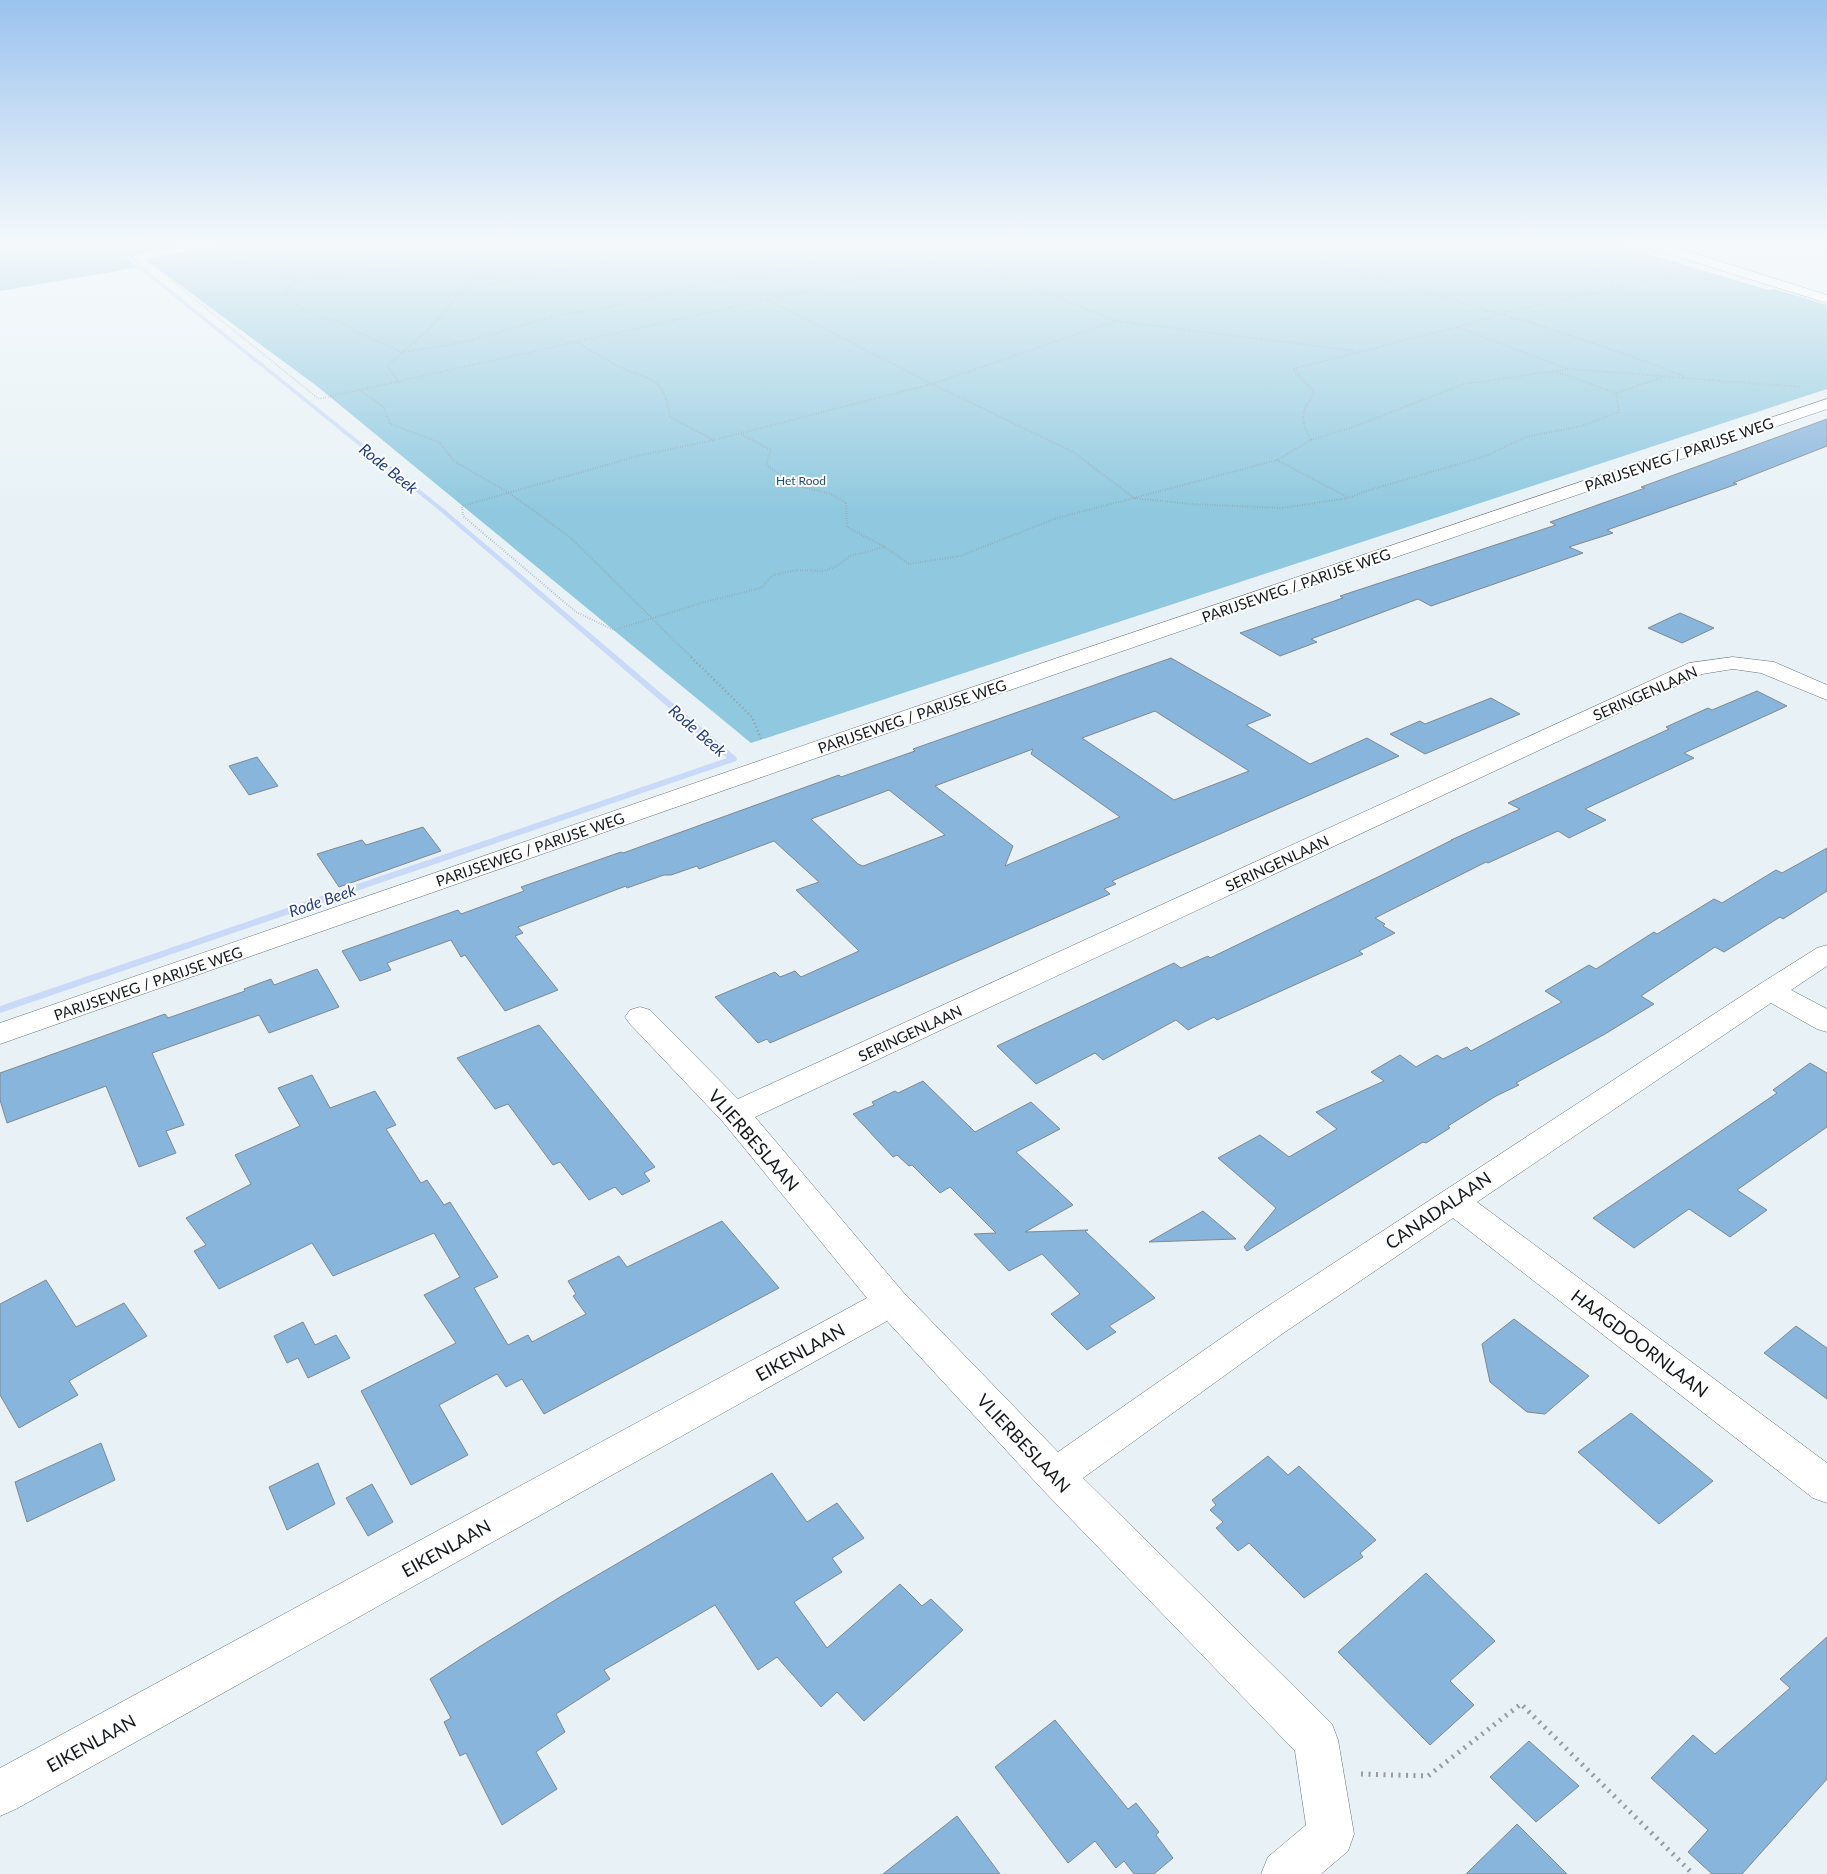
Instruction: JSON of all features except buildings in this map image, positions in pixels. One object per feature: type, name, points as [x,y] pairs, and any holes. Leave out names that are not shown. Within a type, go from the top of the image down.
[{"type":"street","name":"PARIJSEWEG / PARIJSE WEG","points":[[0,1034],[771,765],[1827,404]]},
{"type":"street","name":"SERINGENLAAN","points":[[734,1114],[1697,668],[1733,663],[1766,667],[1827,694]]},
{"type":"street","name":"CANADALAAN","points":[[1055,1476],[1269,1324],[1827,954]]},
{"type":"street","points":[[1770,990],[1827,1022]]},
{"type":"street","name":"VLIERBESLAAN","points":[[640,1017],[734,1114],[891,1302],[1055,1476],[1316,1740],[1331,1834],[1285,1874]]},
{"type":"street","name":"HAAGDOORNLAAN","points":[[1453,1201],[1827,1486]]},
{"type":"street","name":"EIKENLAAN","points":[[0,1793],[891,1302]]},
{"type":"path","points":[[236,332],[319,399],[621,332]]},
{"type":"path","points":[[358,332],[402,352],[461,343],[499,332]]},
{"type":"path","points":[[400,382],[387,366],[424,332]]},
{"type":"path","points":[[831,332],[1073,452],[1134,498],[1192,504],[1282,508],[1349,498],[1366,491],[1486,456],[1526,437],[1581,426],[1619,412],[1616,393]]},
{"type":"path","points":[[885,547],[850,556],[837,566],[824,571],[796,570],[773,575],[761,588],[708,601],[614,630],[576,612],[463,516],[462,506],[638,456],[740,434],[932,384],[1083,332]]},
{"type":"path","points":[[1209,332],[1358,351]]},
{"type":"path","points":[[1311,440],[1303,424],[1302,408],[1315,393],[1294,368],[1435,332]]},
{"type":"path","points":[[1471,332],[1568,369]]},
{"type":"path","points":[[1563,332],[1632,355],[1689,378]]},
{"type":"path","points":[[578,342],[616,366],[653,379],[667,396],[670,417],[714,440]]},
{"type":"path","points":[[740,434],[771,450],[766,465],[795,485],[832,494],[846,503],[847,527],[885,547],[909,564],[960,556],[1057,518],[1277,460],[1311,440],[1353,427],[1464,384],[1568,369],[1809,387]]},
{"type":"path","points":[[1556,371],[1616,393],[1666,376]]},
{"type":"path","points":[[360,391],[384,407],[390,424],[439,442],[454,461],[509,493],[570,537],[752,716],[771,765]]},
{"type":"path","points":[[1277,460],[1349,498]]},
{"type":"path","points":[[1321,1774],[1428,1776],[1521,1704],[1693,1874]]},
{"type":"green space","name":"Het Rood","points":[[244,332],[1827,332],[1827,389],[751,743],[318,387]]},
{"type":"waterway","name":"Rode Beek","points":[[0,1010],[733,759],[442,510],[221,332]]}]
